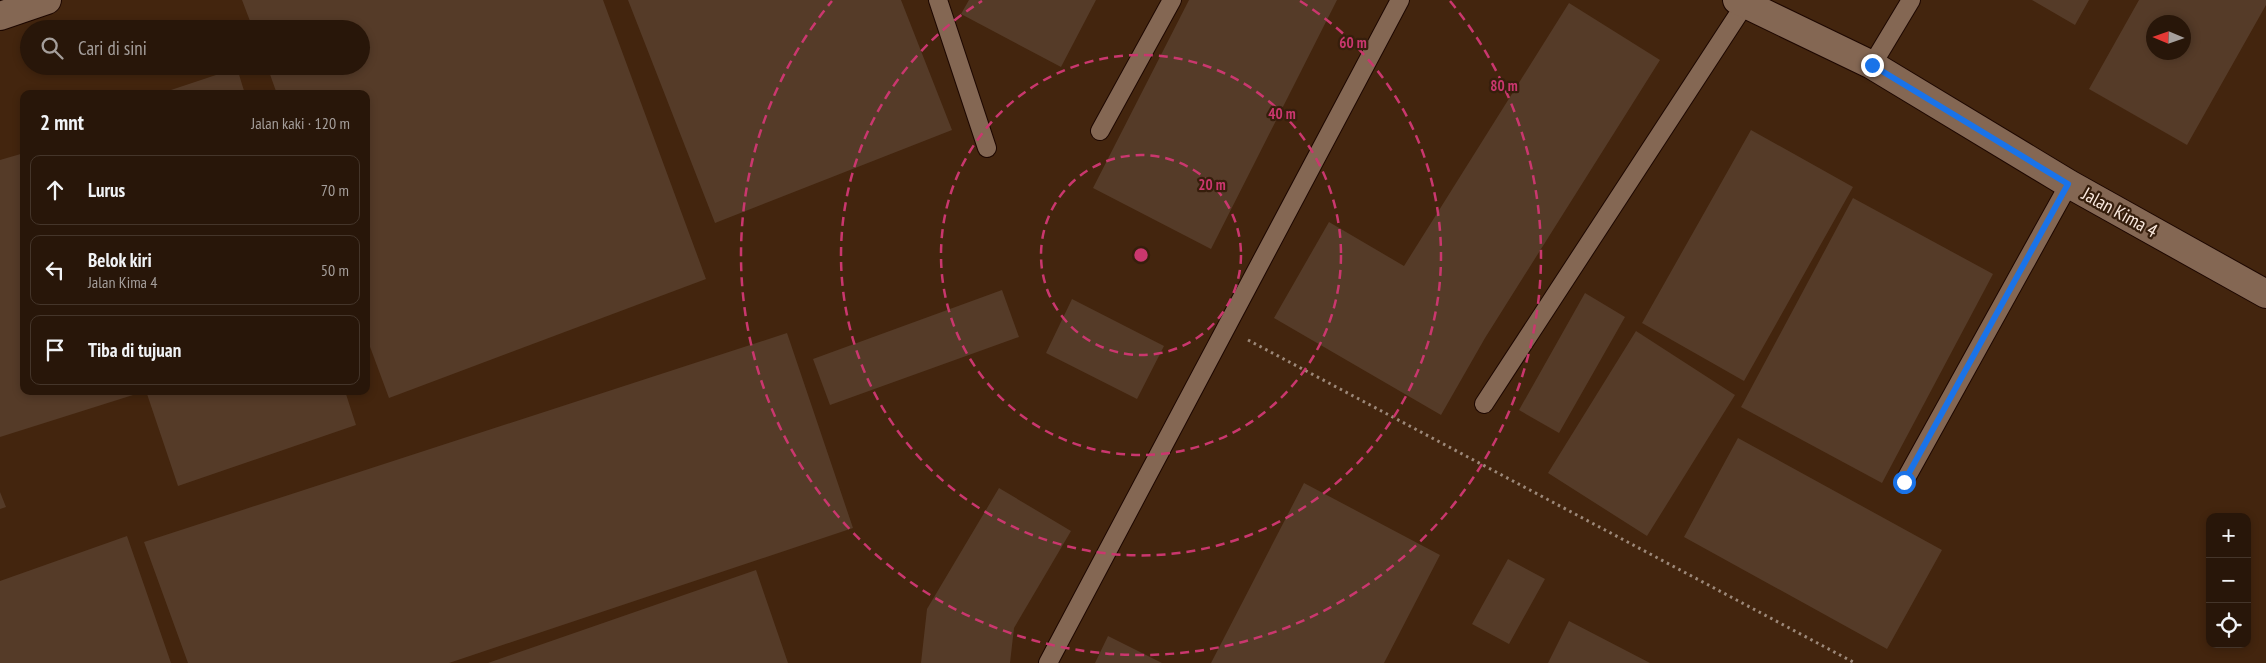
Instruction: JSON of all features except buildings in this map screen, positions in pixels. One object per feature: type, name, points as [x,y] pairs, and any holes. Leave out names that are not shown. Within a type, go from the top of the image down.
[{"type":"street","points":[[0,16],[47,0]]},
{"type":"street","name":"Jalan Kima 4","points":[[1741,2],[1872,65],[2068,184],[2266,294]]},
{"type":"lane","points":[[938,0],[987,148]]},
{"type":"lane","points":[[1100,131],[1172,0]]},
{"type":"lane","points":[[1048,663],[1400,0]]},
{"type":"lane","points":[[1872,65],[1911,0]]},
{"type":"lane","points":[[1484,404],[1741,2]]},
{"type":"lane","points":[[1904,482],[2068,184]]},
{"type":"path","points":[[1226,328],[1855,663]]},
{"type":"shaded area","points":[[0,0],[2266,0],[2266,663],[0,663]]},
{"type":"route","points":[[1872,65],[2068,184],[1904,482]]}]
